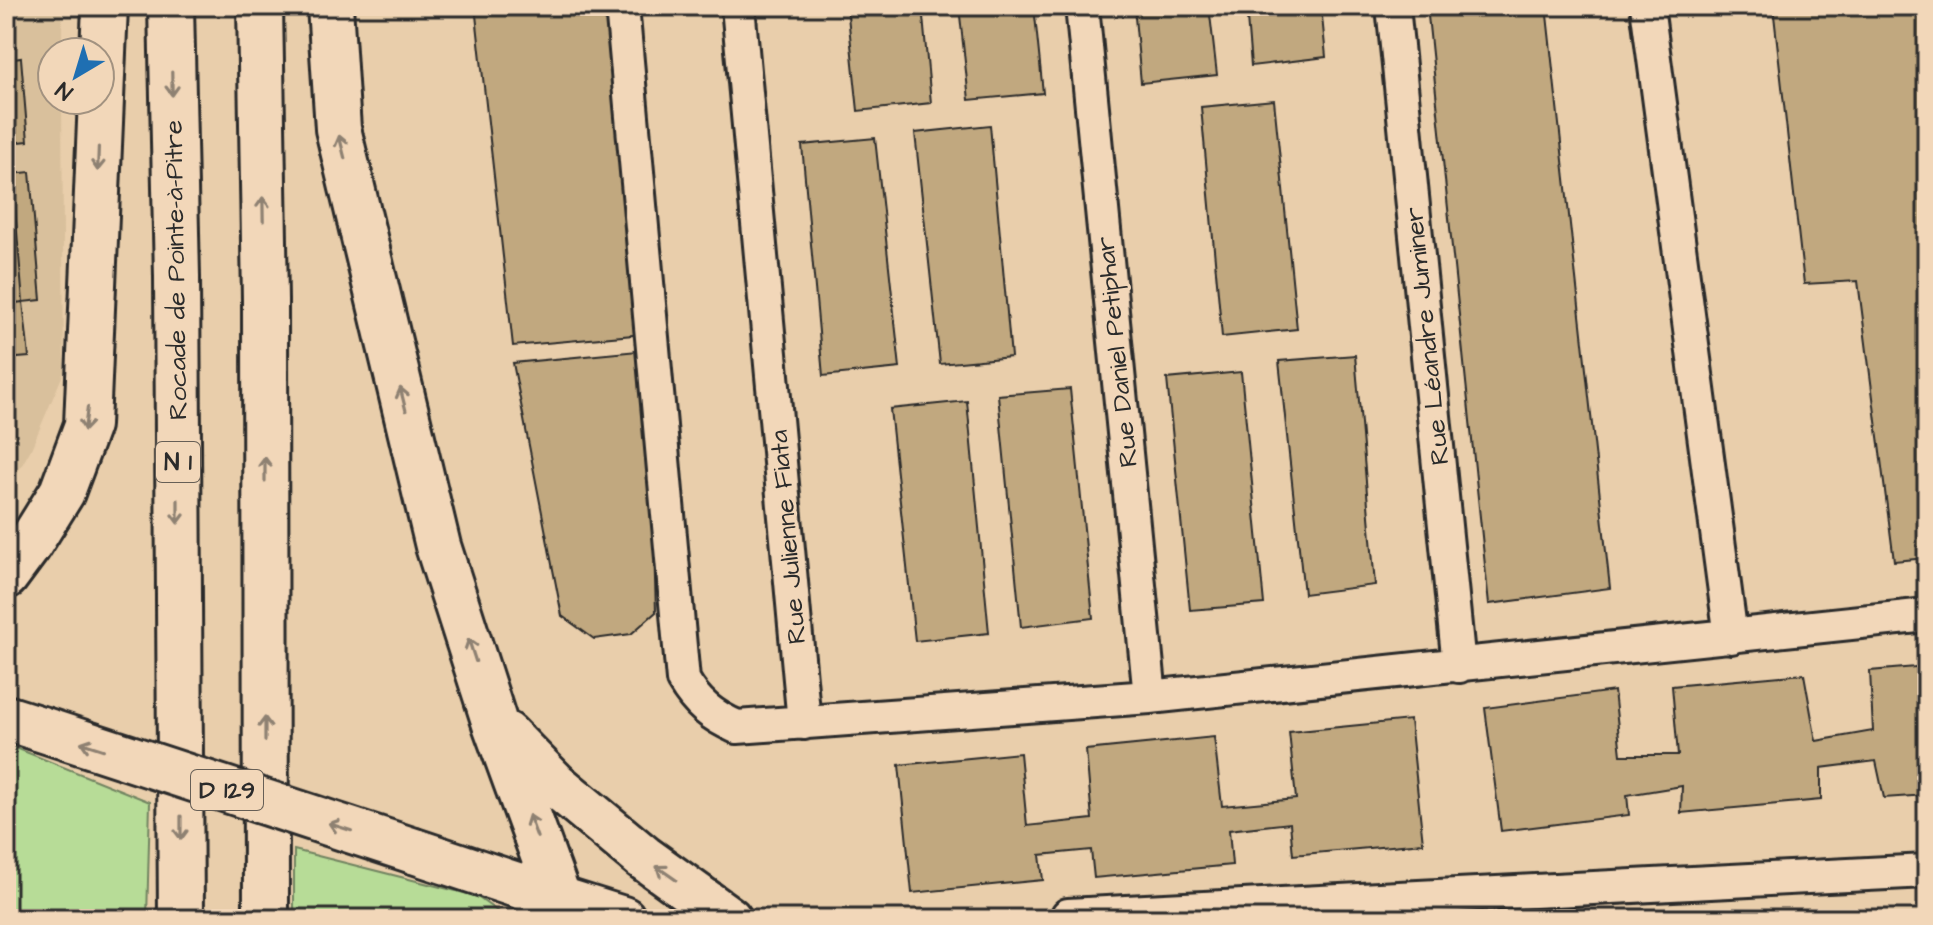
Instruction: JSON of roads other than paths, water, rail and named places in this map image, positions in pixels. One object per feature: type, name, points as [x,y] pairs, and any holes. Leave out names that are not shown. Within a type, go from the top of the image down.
[{"type":"main road","points":[[6,576],[62,492],[87,425],[105,6]]},
{"type":"main road","name":"Rocade de Pointe-à-Pitre","points":[[171,6],[177,292],[181,919]]},
{"type":"main road","points":[[260,6],[265,300],[266,919]]},
{"type":"main road","points":[[330,6],[338,129],[438,546],[495,724],[564,909],[623,919]]},
{"type":"main road","name":"D 129","points":[[24,724],[414,851],[564,909]]},
{"type":"main road","points":[[495,724],[555,784],[643,857],[729,919]]},
{"type":"lane","points":[[622,6],[683,680],[696,701],[719,719],[737,727],[1150,697],[1927,615]]},
{"type":"lane","name":"Rue Julienne Fiata","points":[[738,6],[804,723]]},
{"type":"lane","name":"Rue Daniel Petiphar","points":[[1082,6],[1150,697]]},
{"type":"lane","name":"Rue Léandre Juminer","points":[[1393,6],[1459,666]]},
{"type":"lane","points":[[1647,6],[1731,637]]},
{"type":"lane","points":[[1068,915],[1927,871]]}]
